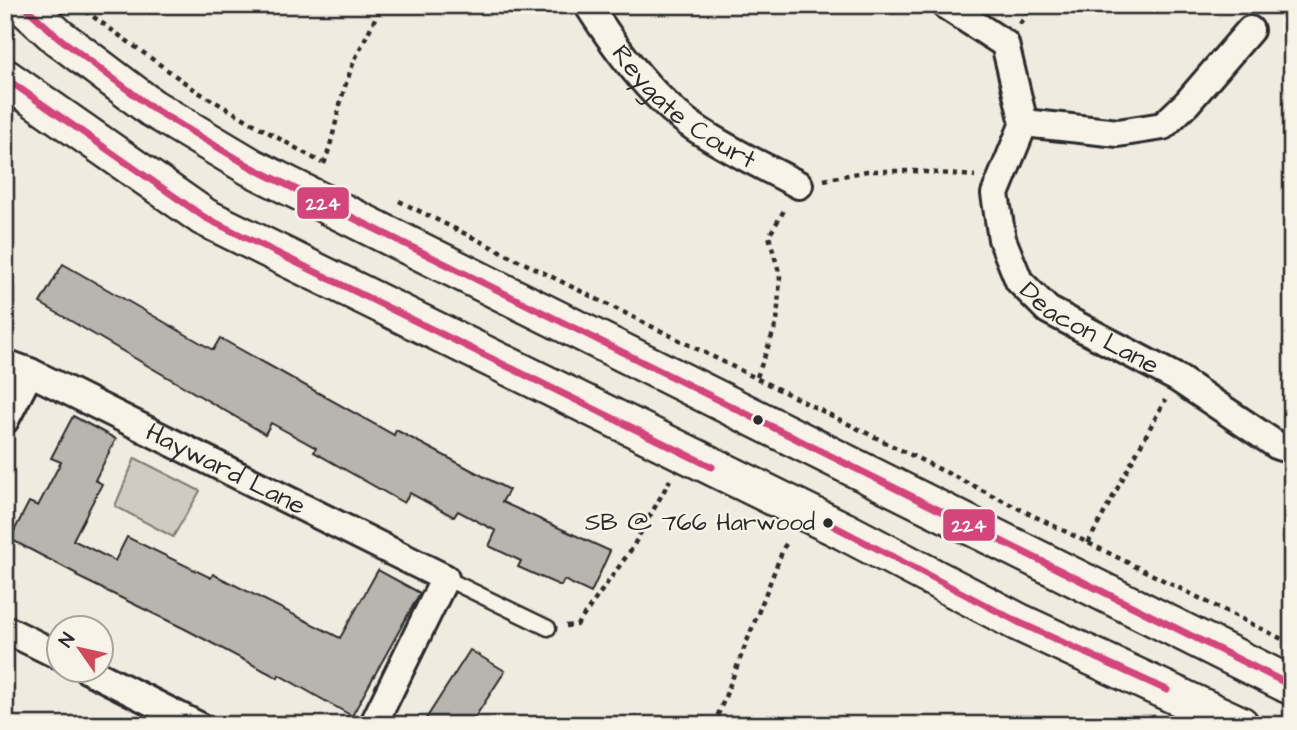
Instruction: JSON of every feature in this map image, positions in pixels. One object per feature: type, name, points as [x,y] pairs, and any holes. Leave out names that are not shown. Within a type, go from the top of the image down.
[{"type":"main road","points":[[23,5],[58,37],[152,108],[251,167],[1292,686]]},
{"type":"main road","points":[[5,78],[204,217],[808,514],[1018,622],[1240,725]]},
{"type":"street","name":"Reygate Court","points":[[588,5],[613,45],[663,100],[702,132],[799,185]]},
{"type":"street","points":[[945,5],[1005,44],[1024,123],[1118,133],[1163,125],[1186,103],[1250,30]]},
{"type":"street","name":"Deacon Lane","points":[[1024,123],[995,194],[1002,239],[1019,281],[1048,310],[1177,378],[1278,446],[1292,450]]},
{"type":"street","points":[[5,420],[18,368]]},
{"type":"street","name":"Hayward Lane","points":[[18,368],[445,578]]},
{"type":"street","points":[[373,725],[445,578]]},
{"type":"street","points":[[5,629],[46,649]]},
{"type":"street","points":[[116,684],[197,725]]},
{"type":"lane","points":[[445,578],[548,628]]},
{"type":"path","points":[[77,5],[198,92],[336,170]]},
{"type":"path","points":[[324,164],[332,144],[344,88],[380,5]]},
{"type":"path","points":[[740,411],[757,377],[777,322],[780,276],[769,236],[799,185],[867,171],[914,171],[1001,178]]},
{"type":"path","points":[[398,201],[1292,644]]},
{"type":"path","points":[[1088,543],[1177,378]]},
{"type":"path","points":[[548,628],[577,625],[631,550],[664,489],[689,455]]},
{"type":"path","points":[[714,725],[784,547],[808,514]]},
{"type":"shaded area","points":[[135,458],[200,491],[173,537],[115,506]]},
{"type":"building","points":[[63,264],[213,350],[220,338],[394,435],[396,430],[509,490],[502,502],[610,551],[591,593],[564,580],[561,586],[518,567],[521,561],[489,546],[496,531],[458,511],[454,517],[410,493],[404,503],[314,452],[316,448],[271,423],[265,434],[40,303]]},
{"type":"building","points":[[73,416],[116,439],[95,480],[102,484],[73,540],[115,561],[127,537],[211,578],[213,574],[340,638],[378,570],[420,593],[352,716],[279,675],[278,678],[76,576],[77,574],[10,539],[29,502],[38,506],[61,462],[51,458]]},
{"type":"building","points":[[470,650],[505,671],[470,725],[422,725]]},
{"type":"transit line","name":"224","points":[[23,5],[58,37],[152,108],[251,167],[1292,686]]},
{"type":"transit line","name":"224","points":[[5,78],[204,217],[712,467]]},
{"type":"transit line","name":"224","points":[[828,523],[1018,622],[1167,690]]},
{"type":"place","name":"SB @ 766 Harwood","points":[[828,523]]}]
